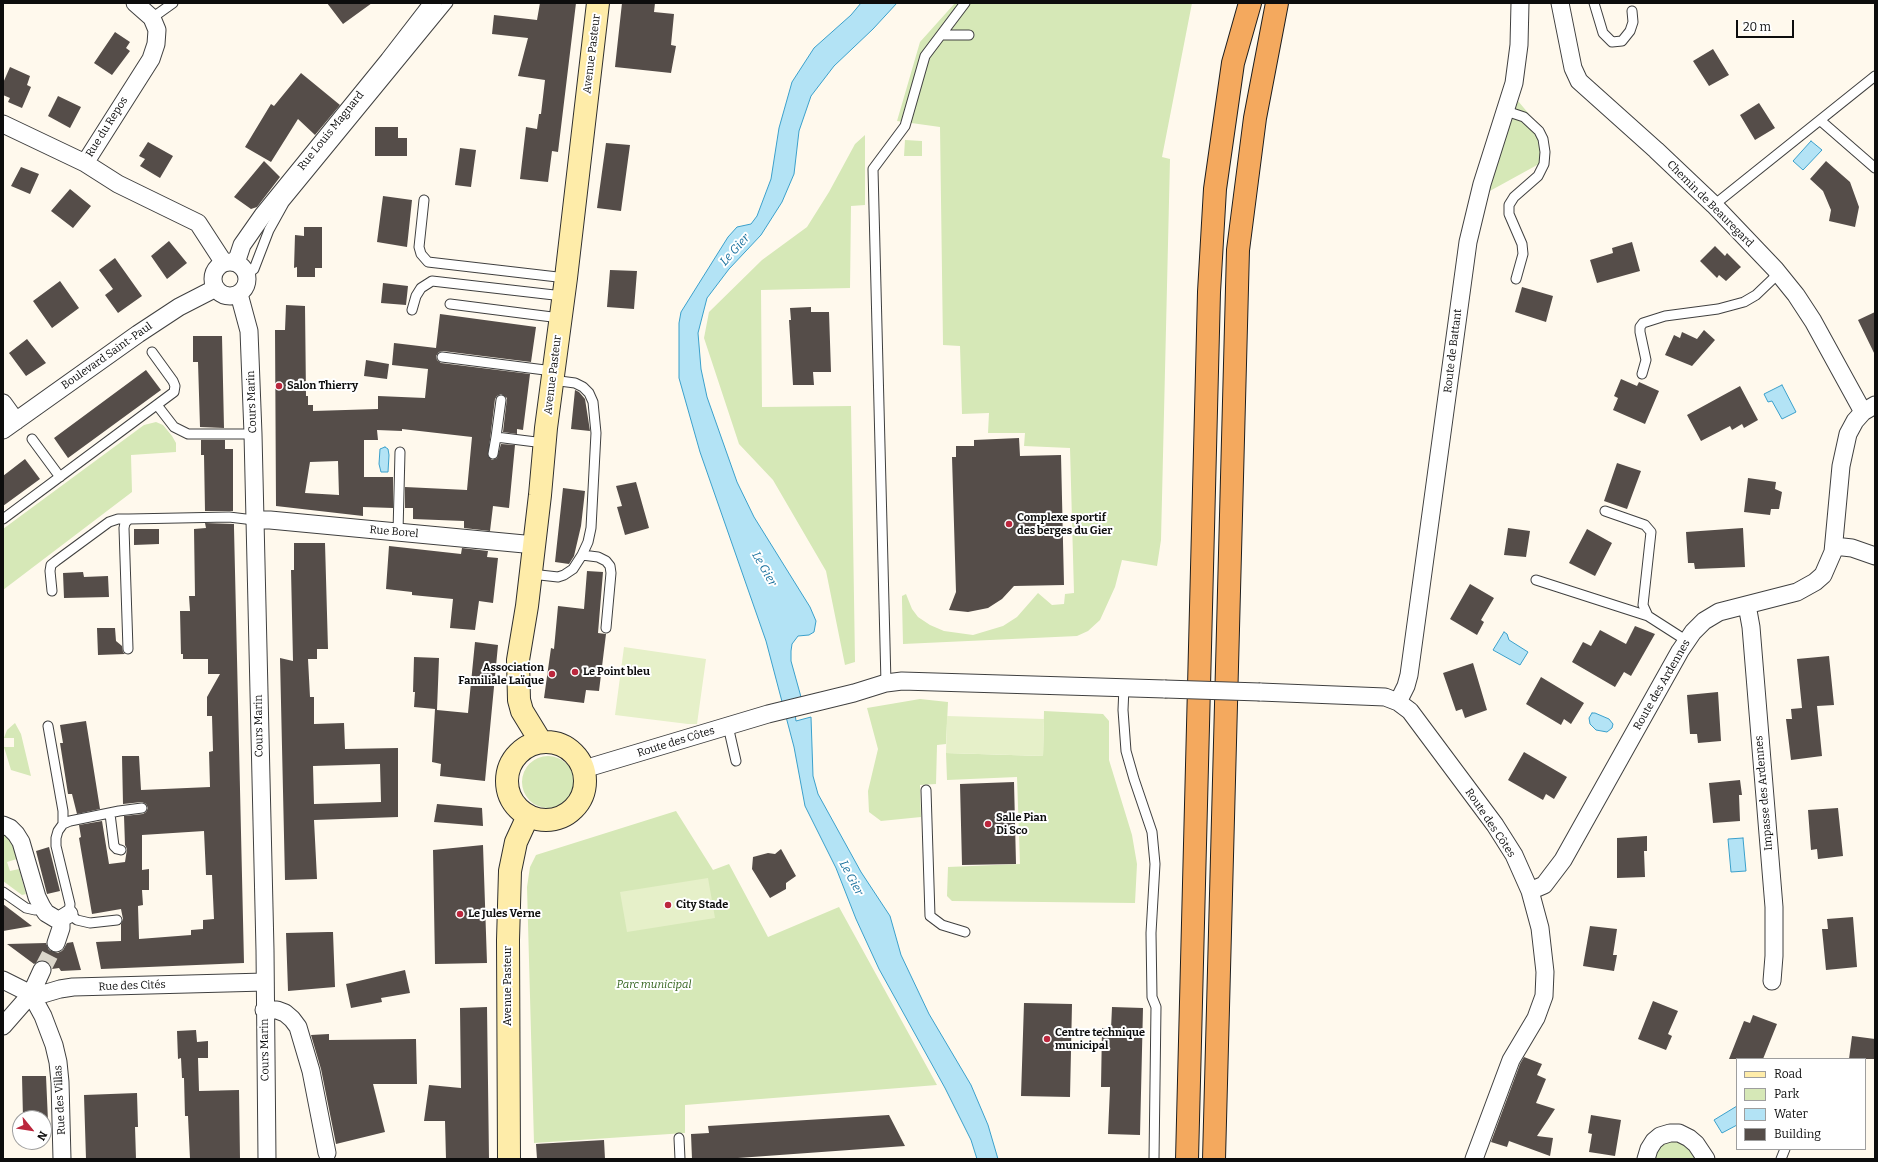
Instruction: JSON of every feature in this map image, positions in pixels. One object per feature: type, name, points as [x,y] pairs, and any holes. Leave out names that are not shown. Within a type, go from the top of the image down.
[{"type":"highway","points":[[1187,1159],[1208,292],[1215,189],[1234,63],[1250,3]]},
{"type":"highway","points":[[1214,1159],[1238,250],[1255,118],[1277,3]]},
{"type":"main road","name":"Avenue Pasteur","points":[[541,742],[522,711],[519,700],[518,660],[535,545],[544,443],[598,3]]},
{"type":"main road","points":[[541,742],[553,743],[564,747],[574,754],[584,769],[586,776],[585,787],[581,799],[573,810],[563,817],[551,820],[538,820],[528,816],[517,808],[510,797],[507,786],[508,774],[512,762],[519,753],[529,746],[541,742]]},
{"type":"main road","name":"Avenue Pasteur","points":[[509,1159],[508,940],[510,871],[516,842],[528,816]]},
{"type":"street","points":[[136,3],[152,18]]},
{"type":"street","name":"Rue Louis Magnard","points":[[236,266],[242,245],[263,215],[380,72],[433,3]]},
{"type":"street","name":"Route de Battant","points":[[1398,702],[1406,686],[1409,675],[1468,242],[1482,184],[1514,83],[1519,45],[1520,3]]},
{"type":"street","name":"Chemin de Beauregard","points":[[1560,3],[1572,68],[1579,81],[1656,150],[1714,205],[1779,273],[1796,295],[1869,409]]},
{"type":"street","name":"Rue du Repos","points":[[152,18],[156,30],[156,44],[151,59],[85,163],[118,184],[198,223],[236,266]]},
{"type":"street","points":[[3,124],[85,163]]},
{"type":"street","points":[[219,265],[236,266],[246,286],[239,294],[228,296],[222,294],[216,288],[213,275],[219,265]]},
{"type":"street","name":"Boulevard Saint-Paul","points":[[9,425],[138,334],[179,307],[216,288]]},
{"type":"street","name":"Cours Marin","points":[[239,294],[249,331],[253,434],[265,982],[264,1010],[267,1159]]},
{"type":"street","points":[[3,403],[9,425]]},
{"type":"street","name":"Route des Ardennes","points":[[1530,891],[1544,885],[1563,860],[1693,632],[1704,621],[1719,612],[1797,592],[1815,582],[1823,575],[1829,564],[1834,546],[1843,450],[1848,434],[1855,421],[1869,409]]},
{"type":"street","name":"Rue Borel","points":[[254,520],[270,520],[535,545]]},
{"type":"street","points":[[1834,546],[1852,548],[1875,556]]},
{"type":"street","name":"Impasse des Ardennes","points":[[1747,605],[1752,634],[1774,906],[1775,943],[1772,981]]},
{"type":"street","name":"Route des Côtes","points":[[584,769],[768,714],[820,702],[886,683],[902,681],[1370,696],[1385,697],[1398,702],[1410,711],[1495,825],[1514,855],[1530,891],[1540,928],[1545,972],[1544,996],[1536,1018],[1511,1060],[1474,1159]]},
{"type":"street","points":[[3,825],[13,831],[21,842],[37,898],[42,907],[52,917],[65,916],[56,943]]},
{"type":"street","points":[[3,1026],[31,994],[42,970]]},
{"type":"street","points":[[3,980],[31,994]]},
{"type":"street","name":"Rue des Cités","points":[[31,994],[43,994],[73,987],[265,982]]},
{"type":"street","name":"Rue des Villas","points":[[31,994],[43,1016],[54,1045],[58,1062],[62,1159]]},
{"type":"street","points":[[264,1010],[277,1010],[285,1013],[298,1027],[311,1071],[327,1153]]},
{"type":"street","points":[[1646,1159],[1654,1141],[1665,1135],[1679,1133],[1689,1138],[1696,1144],[1706,1159]]},
{"type":"lane","points":[[152,18],[173,3]]},
{"type":"lane","points":[[236,266],[254,269],[268,230],[284,203],[448,3]]},
{"type":"lane","points":[[886,683],[874,169],[905,126],[925,56],[965,3]]},
{"type":"lane","points":[[1594,3],[1603,34],[1612,42],[1622,41],[1630,31],[1633,22],[1632,11]]},
{"type":"lane","points":[[941,35],[970,34]]},
{"type":"lane","points":[[1714,205],[1821,121],[1875,76]]},
{"type":"lane","points":[[1506,111],[1524,118],[1539,131],[1544,139],[1545,152],[1544,164],[1538,176],[1514,197],[1509,205],[1509,214],[1522,244],[1523,254],[1516,279]]},
{"type":"lane","points":[[1821,121],[1875,168]]},
{"type":"lane","points":[[424,200],[419,247],[421,254],[428,262],[564,287]]},
{"type":"lane","points":[[1642,374],[1646,360],[1640,332],[1640,327],[1643,323],[1665,316],[1718,308],[1744,302],[1756,295],[1779,273]]},
{"type":"lane","points":[[412,310],[416,296],[422,288],[432,281],[564,287]]},
{"type":"lane","points":[[450,304],[560,318]]},
{"type":"lane","points":[[3,519],[170,396],[176,386],[152,352]]},
{"type":"lane","points":[[442,357],[553,375],[575,383],[589,392],[593,402],[596,432],[591,528],[588,542],[582,555],[573,568],[564,575],[558,577],[531,574]]},
{"type":"lane","points":[[493,454],[501,400]]},
{"type":"lane","points":[[157,405],[174,427],[188,434],[253,434]]},
{"type":"lane","points":[[496,437],[544,443]]},
{"type":"lane","points":[[32,439],[60,477]]},
{"type":"lane","points":[[398,532],[400,452]]},
{"type":"lane","points":[[1605,511],[1645,525],[1651,532],[1643,605],[1648,616]]},
{"type":"lane","points":[[52,590],[50,571],[52,565],[109,522],[118,519],[229,517],[254,520]]},
{"type":"lane","points":[[128,649],[124,528],[125,523],[129,519]]},
{"type":"lane","points":[[582,555],[598,557],[606,561],[610,566],[611,573],[606,628]]},
{"type":"lane","points":[[1536,580],[1648,616],[1687,641]]},
{"type":"lane","points":[[1124,687],[1123,710],[1126,751],[1152,832],[1155,864],[1151,933],[1152,997],[1156,1007],[1154,1159]]},
{"type":"lane","points":[[48,726],[63,811],[63,824]]},
{"type":"lane","points":[[728,726],[736,761]]},
{"type":"lane","points":[[926,790],[930,916],[942,925],[965,932]]},
{"type":"lane","points":[[117,920],[90,923],[65,916],[70,904],[56,846],[58,831],[63,824],[74,820],[142,808]]},
{"type":"lane","points":[[110,814],[114,846],[121,850]]},
{"type":"lane","points":[[3,892],[26,908],[35,910],[42,907]]},
{"type":"lane","points":[[679,1138],[680,1159]]},
{"type":"green space","points":[[955,3],[1192,3],[1162,157],[1170,159],[1161,540],[1157,566],[1122,560],[1115,587],[1100,620],[1088,631],[1077,636],[903,644],[902,596],[906,594],[912,609],[918,617],[930,625],[944,631],[973,635],[1003,626],[1017,617],[1038,593],[1052,605],[1064,604],[1065,594],[1074,593],[1070,448],[1024,446],[1025,433],[988,433],[989,413],[962,414],[960,346],[943,345],[940,127],[897,121],[920,42]]},
{"type":"green space","points":[[1518,101],[1545,133],[1548,159],[1488,192]]},
{"type":"green space","points":[[865,135],[865,205],[851,206],[850,288],[761,290],[762,407],[851,406],[855,662],[845,665],[826,571],[773,480],[739,444],[704,338],[709,312],[762,260],[807,227],[829,192],[855,144]]},
{"type":"green space","points":[[905,140],[922,141],[922,156],[904,156]]},
{"type":"green space","points":[[156,422],[163,425],[172,436],[176,443],[176,452],[131,455],[132,492],[3,590],[3,529],[144,425]]},
{"type":"green space","points":[[624,647],[706,659],[697,724],[615,715]]},
{"type":"green space","points":[[920,699],[948,702],[946,744],[937,745],[936,784],[920,785],[921,817],[881,821],[869,812],[868,791],[878,749],[867,708]]},
{"type":"green space","points":[[1044,711],[1103,714],[1109,721],[1109,760],[1132,835],[1137,864],[1135,903],[952,901],[947,896],[948,867],[1020,864],[1017,777],[947,780],[946,753],[1043,756]]},
{"type":"green space","points":[[947,716],[1044,719],[1043,756],[946,753]]},
{"type":"green space","points":[[15,723],[21,734],[31,776],[11,770],[4,747],[14,747],[14,738],[4,738],[7,730]]},
{"type":"green space","points":[[548,756],[558,758],[566,764],[572,772],[574,782],[572,792],[566,800],[558,806],[548,808],[538,806],[530,800],[524,792],[522,782],[524,772],[530,764],[538,758]]},
{"type":"green space","name":"Parc municipal","points":[[676,811],[713,870],[729,864],[768,937],[839,907],[937,1085],[685,1105],[685,1133],[534,1143],[527,887],[530,867],[536,855]]},
{"type":"green space","points":[[3,836],[9,836],[12,840],[17,859],[7,862],[10,871],[19,869],[26,894],[22,895],[3,881]]},
{"type":"green space","name":"City Stade","points":[[708,878],[715,918],[627,932],[620,892]]},
{"type":"green space","points":[[1678,1138],[1700,1159],[1651,1159],[1662,1142]]},
{"type":"water","name":"Le Gier","points":[[861,3],[897,3],[873,29],[834,66],[811,96],[799,131],[794,174],[782,202],[761,235],[729,269],[707,298],[698,333],[701,369],[707,397],[737,482],[754,517],[810,607],[816,621],[814,632],[809,635],[798,636],[792,644],[791,661],[801,697],[793,699],[796,721],[811,717],[813,776],[818,794],[861,872],[890,916],[901,955],[929,1014],[971,1085],[988,1125],[998,1159],[977,1159],[971,1140],[945,1088],[879,969],[856,919],[836,868],[805,806],[794,747],[766,641],[700,452],[679,378],[679,323],[681,312],[728,237],[737,227],[751,224],[757,216],[771,179],[779,128],[792,82],[814,48],[851,15]]},
{"type":"water","points":[[1811,141],[1822,150],[1803,170],[1793,161]]},
{"type":"water","points":[[1782,385],[1796,412],[1782,419],[1772,401],[1768,402],[1764,394]]},
{"type":"water","points":[[385,447],[388,449],[389,455],[388,472],[381,472],[379,464],[380,449]]},
{"type":"water","points":[[1504,632],[1507,634],[1509,640],[1528,652],[1520,665],[1493,650]]},
{"type":"water","points":[[1592,713],[1609,719],[1613,724],[1612,728],[1607,732],[1596,730],[1590,724],[1589,718]]},
{"type":"water","points":[[1743,838],[1746,871],[1731,872],[1728,839]]},
{"type":"water","points":[[1736,1107],[1736,1126],[1722,1133],[1714,1120]]},
{"type":"building","points":[[327,3],[372,3],[343,24]]},
{"type":"building","points":[[540,3],[576,3],[558,152],[552,151],[548,182],[520,179],[526,127],[537,129],[539,114],[541,114],[545,80],[518,76],[528,38],[492,34],[494,15],[537,20]]},
{"type":"building","points":[[622,3],[655,3],[654,12],[674,14],[671,45],[676,46],[671,73],[615,67]]},
{"type":"building","points":[[115,32],[130,42],[126,48],[130,51],[112,75],[94,63]]},
{"type":"building","points":[[1713,49],[1729,75],[1709,86],[1693,61]]},
{"type":"building","points":[[10,67],[30,76],[27,85],[31,87],[22,108],[8,102],[10,98],[3,95],[3,83]]},
{"type":"building","points":[[301,73],[340,105],[315,135],[298,119],[271,162],[245,147],[271,104],[274,106]]},
{"type":"building","points":[[58,96],[81,107],[70,128],[48,116]]},
{"type":"building","points":[[1759,103],[1775,128],[1755,140],[1740,115]]},
{"type":"building","points":[[375,127],[398,127],[398,138],[407,138],[407,156],[375,156]]},
{"type":"building","points":[[148,142],[173,156],[160,178],[140,166],[145,159],[139,156]]},
{"type":"building","points":[[606,143],[630,145],[621,211],[597,208]]},
{"type":"building","points":[[460,148],[476,150],[471,187],[455,185]]},
{"type":"building","points":[[264,161],[280,177],[257,207],[251,209],[234,197]]},
{"type":"building","points":[[1826,161],[1850,182],[1859,207],[1855,227],[1829,221],[1831,210],[1823,191],[1810,179]]},
{"type":"building","points":[[21,167],[39,174],[30,194],[11,186]]},
{"type":"building","points":[[70,189],[91,206],[73,228],[51,211]]},
{"type":"building","points":[[383,196],[412,200],[407,247],[377,242]]},
{"type":"building","points":[[304,227],[322,227],[322,268],[315,268],[315,277],[297,277],[297,267],[294,268],[295,235],[304,236]]},
{"type":"building","points":[[169,241],[187,263],[167,279],[151,256]]},
{"type":"building","points":[[1632,242],[1640,271],[1597,283],[1590,260],[1613,253],[1612,248]]},
{"type":"building","points":[[1715,246],[1725,256],[1727,253],[1741,267],[1726,281],[1719,275],[1717,278],[1700,261]]},
{"type":"building","points":[[115,258],[142,296],[118,313],[105,295],[113,289],[99,270]]},
{"type":"building","points":[[610,270],[637,271],[634,309],[607,307]]},
{"type":"building","points":[[60,281],[79,308],[52,328],[33,301]]},
{"type":"building","points":[[383,283],[408,286],[406,305],[381,303]]},
{"type":"building","points":[[1522,287],[1553,296],[1546,322],[1515,312]]},
{"type":"building","points":[[286,305],[305,306],[306,396],[308,396],[308,405],[313,405],[313,411],[378,409],[378,396],[425,398],[428,369],[392,365],[394,343],[436,348],[440,314],[536,327],[531,362],[443,351],[439,352],[436,356],[437,360],[441,363],[530,374],[523,430],[517,429],[517,434],[503,432],[507,398],[501,394],[495,399],[488,456],[492,460],[497,458],[501,444],[515,445],[509,508],[493,506],[490,531],[464,528],[464,521],[413,519],[413,508],[405,508],[405,487],[467,490],[472,437],[402,429],[402,431],[377,430],[378,440],[364,440],[364,477],[393,477],[393,508],[363,507],[363,516],[276,506],[275,330],[285,330]],"holes":[[[338,461],[339,495],[305,493],[310,462]]]},
{"type":"building","points":[[811,307],[811,312],[829,312],[831,372],[813,372],[814,385],[793,385],[789,320],[791,320],[790,308]]},
{"type":"building","points":[[1875,312],[1875,355],[1858,320]]},
{"type":"building","points":[[1704,330],[1715,340],[1692,366],[1665,355],[1674,335],[1680,338],[1682,332],[1697,339]]},
{"type":"building","points":[[193,336],[222,336],[224,428],[200,427],[198,362],[193,362]]},
{"type":"building","points":[[27,339],[46,363],[26,376],[9,353]]},
{"type":"building","points":[[366,360],[389,364],[387,379],[364,376]]},
{"type":"building","points":[[146,370],[161,390],[68,458],[54,438]]},
{"type":"building","points":[[1621,379],[1637,386],[1639,382],[1659,391],[1645,424],[1613,410],[1618,398],[1614,396]]},
{"type":"building","points":[[1740,386],[1758,420],[1744,428],[1742,424],[1732,430],[1730,426],[1701,441],[1687,415]]},
{"type":"building","points":[[575,390],[585,399],[590,431],[571,429]]},
{"type":"building","name":"Complexe sportif des berges du Gier","points":[[1019,438],[1020,456],[1061,455],[1064,585],[1014,586],[1002,599],[988,608],[968,612],[949,610],[956,592],[952,457],[956,457],[956,446],[974,446],[974,440]]},
{"type":"building","points":[[201,440],[225,440],[225,449],[233,449],[233,511],[205,511],[204,455],[201,455]]},
{"type":"building","points":[[25,459],[40,479],[3,506],[3,476]]},
{"type":"building","points":[[1617,463],[1641,471],[1627,509],[1604,501]]},
{"type":"building","points":[[1748,478],[1776,482],[1775,489],[1782,492],[1779,509],[1771,509],[1770,515],[1744,512]]},
{"type":"building","points":[[636,482],[649,528],[625,535],[617,507],[622,506],[616,486]]},
{"type":"building","points":[[563,488],[585,491],[581,526],[574,556],[569,564],[555,562]]},
{"type":"building","points":[[205,523],[234,524],[244,963],[101,969],[96,942],[121,941],[121,924],[123,919],[121,909],[92,914],[79,838],[81,837],[79,825],[102,821],[109,864],[125,862],[127,849],[125,845],[124,816],[143,814],[148,808],[146,804],[142,802],[123,804],[122,756],[139,756],[141,790],[210,787],[209,752],[213,751],[212,716],[207,716],[207,697],[220,674],[208,674],[208,659],[183,659],[183,654],[181,654],[180,611],[190,611],[189,596],[195,596],[194,529],[206,528]],"holes":[[[204,831],[206,875],[212,875],[214,919],[203,920],[203,929],[191,930],[191,935],[139,939],[138,906],[143,905],[142,890],[149,890],[149,869],[142,870],[142,835]]]},
{"type":"building","points":[[1508,528],[1530,531],[1526,557],[1504,555]]},
{"type":"building","points":[[1743,528],[1745,567],[1695,569],[1694,563],[1688,563],[1686,532]]},
{"type":"building","points":[[134,529],[159,529],[159,544],[134,545]]},
{"type":"building","points":[[1587,529],[1612,543],[1595,576],[1569,563]]},
{"type":"building","points":[[294,543],[325,543],[328,649],[317,649],[317,659],[308,659],[310,697],[314,697],[314,724],[344,723],[345,749],[398,748],[398,817],[314,820],[317,879],[285,880],[280,658],[293,661],[291,570],[294,570]],"holes":[[[380,764],[381,802],[314,804],[313,766]]]},
{"type":"building","points":[[389,546],[461,554],[462,548],[488,551],[487,557],[498,558],[493,603],[479,601],[475,630],[450,628],[453,599],[412,595],[412,592],[386,589]]},
{"type":"building","points":[[587,571],[603,572],[598,633],[606,634],[599,691],[586,690],[584,703],[544,698],[551,648],[554,649],[558,606],[584,609]]},
{"type":"building","points":[[83,572],[84,577],[108,576],[109,597],[64,598],[63,573]]},
{"type":"building","points":[[1470,584],[1494,598],[1481,620],[1484,622],[1477,635],[1450,619]]},
{"type":"building","points":[[1635,626],[1655,634],[1631,676],[1624,672],[1615,687],[1572,662],[1583,642],[1591,646],[1600,630],[1626,644]]},
{"type":"building","points":[[97,628],[115,628],[116,641],[122,646],[125,654],[98,655]]},
{"type":"building","points":[[475,642],[498,645],[485,781],[440,776],[441,764],[432,762],[435,709],[414,707],[414,657],[439,658],[437,710],[468,713]]},
{"type":"building","points":[[1829,656],[1834,705],[1817,706],[1822,756],[1791,760],[1786,719],[1792,719],[1791,709],[1802,708],[1797,659]]},
{"type":"building","points":[[1473,663],[1487,710],[1465,718],[1462,709],[1456,711],[1443,673]]},
{"type":"building","points":[[1541,677],[1584,703],[1571,724],[1564,719],[1561,725],[1526,704]]},
{"type":"building","points":[[1718,692],[1721,741],[1698,743],[1697,734],[1690,734],[1687,695]]},
{"type":"building","points":[[86,721],[100,809],[77,814],[72,794],[68,794],[60,743],[63,743],[60,725]]},
{"type":"building","points":[[1524,752],[1567,777],[1554,799],[1546,794],[1543,800],[1508,780]]},
{"type":"building","points":[[1740,780],[1742,795],[1739,795],[1740,821],[1713,823],[1709,783]]},
{"type":"building","name":"Salle Pian Di Sco","points":[[1014,782],[1016,864],[962,865],[960,784]]},
{"type":"building","points":[[437,804],[482,808],[483,826],[434,822]]},
{"type":"building","points":[[1838,808],[1843,856],[1818,859],[1817,849],[1811,850],[1808,810]]},
{"type":"building","points":[[1647,836],[1647,851],[1644,851],[1645,877],[1617,878],[1617,838]]},
{"type":"building","name":"Le Jules Verne","points":[[483,845],[487,963],[435,964],[433,850]]},
{"type":"building","points":[[49,847],[60,891],[47,894],[36,851]]},
{"type":"building","points":[[781,849],[796,876],[786,883],[786,889],[770,898],[752,869],[753,857],[768,853],[775,854]]},
{"type":"building","points":[[3,904],[32,926],[3,931]]},
{"type":"building","points":[[1853,917],[1857,967],[1826,970],[1822,929],[1828,929],[1827,919]]},
{"type":"building","points":[[1590,926],[1617,929],[1613,955],[1617,955],[1614,971],[1583,966]]},
{"type":"building","points":[[333,932],[335,987],[288,991],[286,933]]},
{"type":"building","points":[[73,942],[81,970],[61,971],[59,968],[52,969],[50,964],[41,960],[34,964],[7,944],[46,943],[49,950],[58,953],[63,950],[67,943]]},
{"type":"building","points":[[405,970],[410,993],[381,998],[382,1002],[351,1008],[346,984]]},
{"type":"building","points":[[1653,1001],[1678,1011],[1668,1034],[1672,1036],[1666,1050],[1638,1039]]},
{"type":"building","name":"Centre technique municipal","points":[[1024,1003],[1072,1004],[1070,1097],[1021,1096]]},
{"type":"building","points":[[487,1007],[489,1159],[446,1159],[445,1121],[424,1121],[429,1085],[461,1088],[460,1008]]},
{"type":"building","points":[[1112,1007],[1143,1008],[1140,1135],[1108,1134],[1110,1087],[1101,1087],[1102,1028],[1111,1029]]},
{"type":"building","points":[[1753,1015],[1777,1024],[1763,1058],[1729,1059],[1744,1021],[1750,1023]]},
{"type":"building","points":[[196,1030],[197,1042],[208,1041],[208,1058],[198,1058],[199,1091],[239,1090],[240,1159],[190,1159],[188,1116],[185,1116],[184,1078],[182,1078],[181,1058],[178,1059],[177,1031]]},
{"type":"building","points":[[329,1034],[329,1040],[416,1039],[417,1084],[373,1084],[385,1132],[336,1144],[321,1069],[311,1035]]},
{"type":"building","points":[[1852,1036],[1875,1039],[1875,1059],[1849,1058]]},
{"type":"building","points":[[1524,1057],[1542,1064],[1537,1075],[1546,1079],[1536,1103],[1555,1109],[1537,1136],[1553,1138],[1550,1156],[1509,1141],[1507,1147],[1491,1142]]},
{"type":"building","points":[[22,1076],[46,1076],[48,1110],[23,1110]]},
{"type":"building","points":[[137,1093],[138,1127],[135,1127],[136,1159],[86,1159],[84,1095]]},
{"type":"building","points":[[889,1115],[905,1146],[724,1159],[692,1159],[691,1134],[709,1133],[708,1126]]},
{"type":"building","points":[[1591,1115],[1621,1120],[1615,1156],[1589,1152],[1592,1134],[1588,1133]]},
{"type":"building","points":[[604,1140],[605,1159],[537,1159],[536,1144]]},
{"type":"tunnel","points":[[42,970],[56,943]]},
{"type":"place","name":"Salon Thierry","points":[[279,386]]},
{"type":"place","name":"Complexe sportif des berges du Gier","points":[[1009,524]]},
{"type":"place","name":"Le Point bleu","points":[[575,672]]},
{"type":"place","name":"Association Familiale Laïque","points":[[552,674]]},
{"type":"place","name":"Salle Pian Di Sco","points":[[988,824]]},
{"type":"place","name":"City Stade","points":[[668,905]]},
{"type":"place","name":"Le Jules Verne","points":[[460,914]]},
{"type":"place","name":"Centre technique municipal","points":[[1047,1039]]}]
